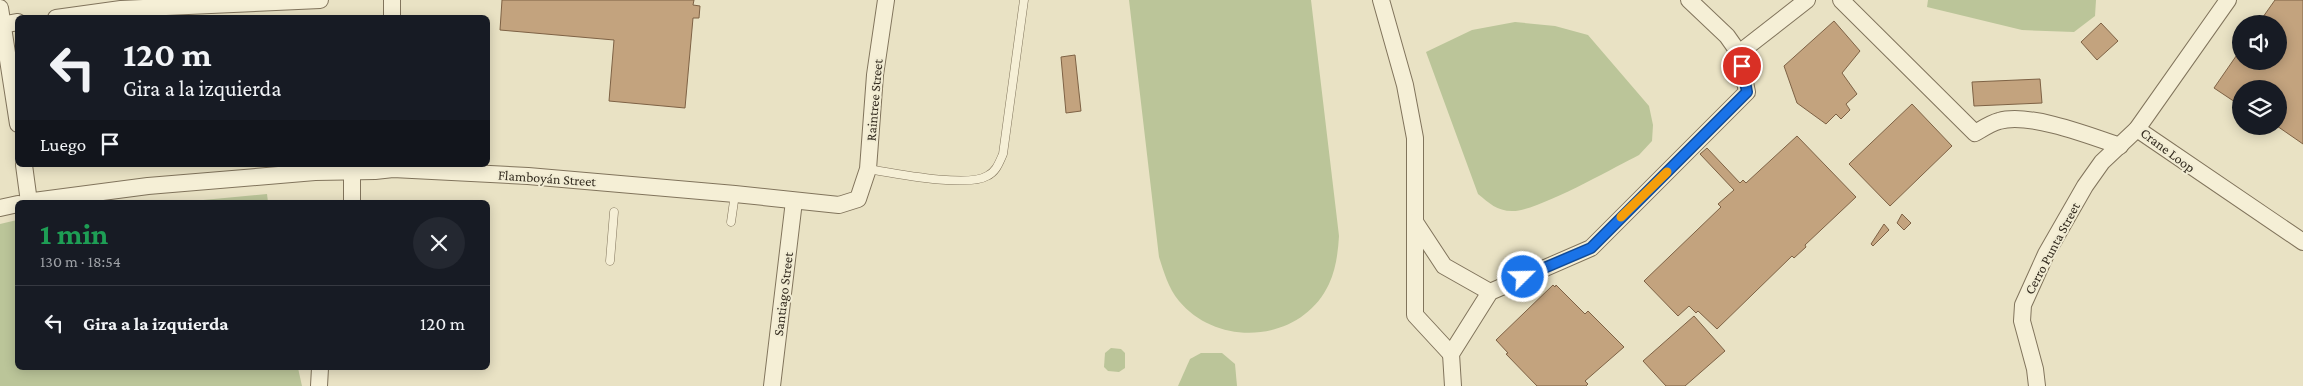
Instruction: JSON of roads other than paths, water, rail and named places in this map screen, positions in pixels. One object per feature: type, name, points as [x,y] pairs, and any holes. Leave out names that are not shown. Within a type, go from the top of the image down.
[{"type":"street","points":[[80,15],[121,10],[320,0]]},
{"type":"street","points":[[392,0],[392,15]]},
{"type":"street","name":"Raintree Street","points":[[858,199],[868,169],[876,75],[886,0]]},
{"type":"street","points":[[1381,0],[1405,86],[1415,138],[1415,315],[1452,354]]},
{"type":"street","points":[[1454,386],[1452,354],[1490,292],[1591,248],[1747,92],[1739,53],[1727,36],[1689,0]]},
{"type":"street","points":[[1739,53],[1806,0]]},
{"type":"street","points":[[1842,0],[1974,133],[2000,120],[2026,119],[2084,133],[2120,146]]},
{"type":"street","name":"Crane Loop","points":[[2228,0],[2137,129],[2303,242]]},
{"type":"street","points":[[5,20],[15,100]]},
{"type":"street","name":"Cerro Punta Street","points":[[2037,386],[2035,369],[2022,321],[2023,305],[2046,254],[2085,186],[2102,162],[2137,129]]},
{"type":"street","points":[[24,167],[24,200]]},
{"type":"street","name":"Flamboyán Street","points":[[46,200],[148,186],[393,167],[528,176],[839,205],[858,199]]},
{"type":"street","points":[[352,171],[352,200]]},
{"type":"street","name":"Santiago Street","points":[[772,386],[794,201]]},
{"type":"street","name":"Flamboyán Street","points":[[0,208],[15,205]]},
{"type":"street","points":[[1415,222],[1444,266],[1490,292]]},
{"type":"street","points":[[319,386],[320,370]]},
{"type":"lane","points":[[868,169],[954,181],[976,180],[988,176],[997,168],[1003,154],[1024,0]]},
{"type":"lane","points":[[731,222],[735,194]]},
{"type":"lane","points":[[610,261],[614,212]]}]
